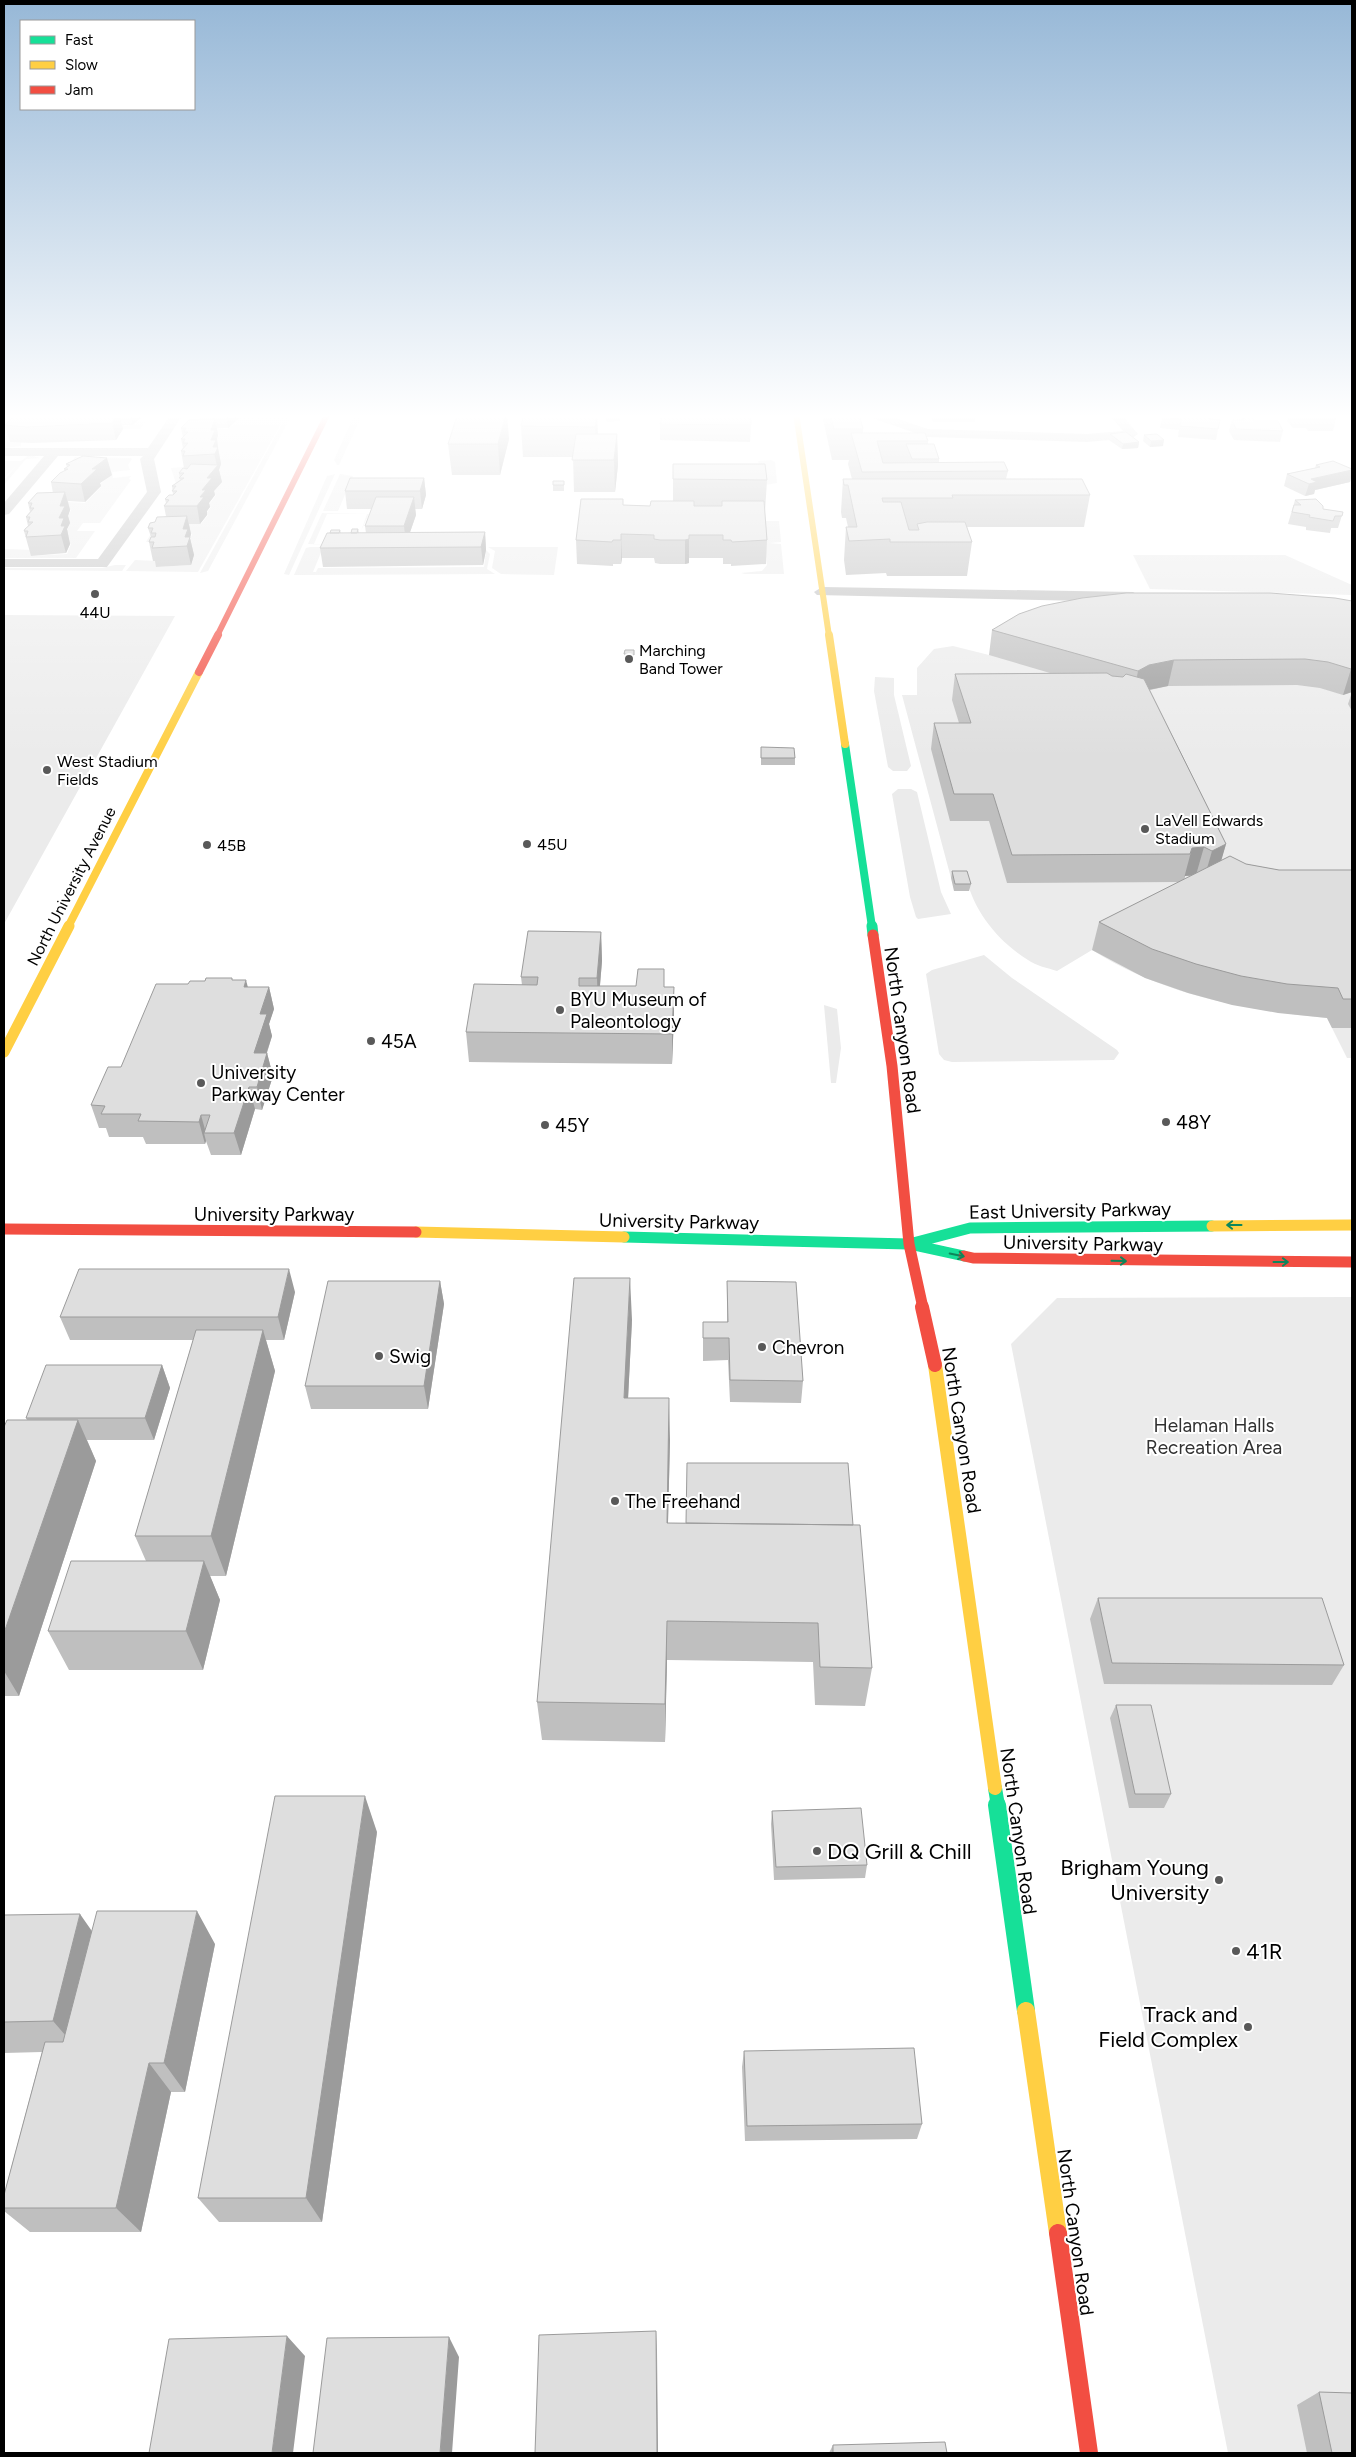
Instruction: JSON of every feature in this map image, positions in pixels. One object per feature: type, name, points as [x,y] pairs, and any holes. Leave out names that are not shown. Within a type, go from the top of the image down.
[{"type":"main road","name":"North University Avenue","points":[[4,1052],[272,528]]},
{"type":"main road","name":"North Canyon Road","points":[[813,528],[892,1066],[909,1244],[934,1358],[1089,2453]]},
{"type":"main road","name":"East University Parkway","points":[[909,1244],[970,1228],[1352,1225]]},
{"type":"main road","name":"University Parkway","points":[[4,1229],[475,1233],[909,1244],[973,1258],[1352,1262]]},
{"type":"street","points":[[4,563],[102,564],[128,528]]},
{"type":"street","points":[[822,592],[1150,597]]},
{"type":"green space","points":[[68,528],[80,528],[77,531],[95,531],[76,558],[4,558],[5,549],[33,550],[31,556],[67,554],[71,544],[66,544],[69,536],[65,536]]},
{"type":"green space","points":[[155,528],[223,528],[198,572],[126,571],[135,560],[157,561],[156,567],[191,565],[194,555],[190,555],[192,547],[188,547],[192,534],[174,534],[153,542],[146,542]]},
{"type":"green space","points":[[225,528],[231,528],[208,571],[200,573]]},
{"type":"green space","points":[[304,528],[311,528],[289,575],[284,574]]},
{"type":"green space","points":[[315,528],[321,528],[314,544],[357,546],[308,544]]},
{"type":"green space","points":[[763,528],[780,528],[781,542],[769,543],[781,544],[784,574],[741,573],[762,571],[767,565]]},
{"type":"green space","points":[[327,547],[322,550],[313,572],[316,572],[318,568],[484,567],[486,550],[490,554],[487,569],[495,574],[294,575],[306,548]]},
{"type":"green space","points":[[488,547],[558,547],[554,575],[501,574],[492,568],[495,551]]},
{"type":"green space","points":[[1133,555],[1285,555],[1352,585],[1352,595],[1150,589]]},
{"type":"green space","points":[[126,565],[122,571],[4,570],[4,568],[102,568]]},
{"type":"green space","name":"West Stadium Fields","points":[[4,615],[175,616],[4,924]]},
{"type":"green space","name":"LaVell Edwards Stadium","points":[[1352,628],[1352,1058],[1347,1058],[1327,1018],[1235,1005],[1205,998],[1147,978],[1119,966],[1092,950],[1057,971],[1035,964],[1007,944],[989,925],[975,903],[966,878],[951,878],[902,695],[917,695],[917,668],[934,649],[953,646],[989,655],[996,649]]},
{"type":"green space","points":[[875,677],[894,678],[894,695],[911,766],[907,771],[893,771],[888,767],[874,691]]},
{"type":"green space","points":[[898,789],[911,789],[917,792],[941,892],[951,914],[918,919],[916,917],[910,897],[892,794]]},
{"type":"green space","points":[[984,955],[1012,978],[1117,1050],[1119,1053],[1114,1060],[952,1062],[944,1060],[939,1054],[926,974],[932,970]]},
{"type":"green space","points":[[824,1005],[837,1009],[841,1048],[836,1083],[831,1083]]},
{"type":"green space","name":"Track and Field Complex","points":[[1352,1297],[1352,2453],[1228,2453],[1011,1344],[1057,1298]]},
{"type":"building","points":[[64,528],[61,535],[26,537],[28,531],[24,531],[25,529]]},
{"type":"building","points":[[148,528],[183,528],[188,529],[185,537],[190,537],[187,546],[152,548],[154,542],[149,542],[151,537],[155,537],[156,533],[151,533],[153,528]]},
{"type":"building","points":[[578,528],[766,528],[767,540],[732,542],[731,540],[723,540],[723,535],[689,535],[689,539],[685,540],[660,540],[654,539],[654,535],[621,534],[621,540],[613,540],[612,542],[576,540]]},
{"type":"building","points":[[846,528],[908,528],[909,530],[919,530],[918,528],[967,528],[972,542],[890,542],[890,539],[849,541]]},
{"type":"building","points":[[352,529],[358,529],[357,533],[351,533]]},
{"type":"building","points":[[331,530],[340,530],[339,533],[330,533]]},
{"type":"building","points":[[485,532],[481,547],[320,548],[327,533]]},
{"type":"building","points":[[1126,593],[1270,593],[1352,601],[1352,669],[1328,662],[1305,659],[1174,660],[1149,665],[1138,671],[992,630],[1019,614],[1042,606],[1082,598]]},
{"type":"building","points":[[625,650],[634,650],[634,655],[624,654]]},
{"type":"building","points":[[1107,673],[1112,676],[1123,677],[1126,674],[1144,679],[1226,844],[1212,851],[1204,847],[1192,848],[1190,854],[1012,855],[993,794],[954,794],[934,723],[971,723],[955,674]]},
{"type":"building","points":[[761,747],[794,748],[795,758],[761,758]]},
{"type":"building","points":[[1230,856],[1246,864],[1279,870],[1352,870],[1352,999],[1343,999],[1338,988],[1287,984],[1241,976],[1196,964],[1152,949],[1099,922]]},
{"type":"building","points":[[952,871],[967,871],[971,884],[955,884]]},
{"type":"building","points":[[528,931],[601,932],[597,978],[579,978],[579,986],[636,986],[638,969],[664,969],[664,987],[674,987],[672,1034],[466,1032],[474,984],[537,985],[538,977],[521,977]]},
{"type":"building","name":"University Parkway Center","points":[[206,978],[246,980],[244,987],[269,987],[260,1014],[267,1014],[254,1053],[267,1053],[257,1087],[249,1087],[234,1133],[204,1133],[210,1115],[201,1115],[199,1122],[138,1121],[141,1114],[101,1114],[105,1106],[91,1105],[108,1067],[121,1067],[156,984],[188,984],[190,981],[205,981]]},
{"type":"building","points":[[79,1269],[289,1269],[278,1317],[60,1317]]},
{"type":"building","name":"The Freehand","points":[[574,1278],[630,1278],[624,1398],[669,1398],[667,1523],[860,1525],[872,1668],[820,1667],[818,1623],[667,1621],[665,1704],[537,1702]]},
{"type":"building","name":"Swig","points":[[328,1281],[440,1281],[424,1386],[305,1386]]},
{"type":"building","points":[[727,1281],[796,1282],[803,1381],[730,1380],[729,1338],[703,1338],[703,1322],[728,1322]]},
{"type":"building","points":[[196,1330],[263,1330],[211,1536],[135,1536]]},
{"type":"building","points":[[46,1365],[162,1365],[145,1418],[26,1418]]},
{"type":"building","points":[[7,1420],[78,1420],[4,1633],[4,1427]]},
{"type":"building","points":[[687,1463],[848,1463],[853,1525],[686,1523]]},
{"type":"building","points":[[71,1561],[204,1561],[186,1631],[48,1631]]},
{"type":"building","points":[[1098,1598],[1322,1598],[1344,1665],[1112,1663]]},
{"type":"building","points":[[1116,1705],[1151,1705],[1171,1794],[1135,1794]]},
{"type":"building","points":[[275,1796],[365,1796],[306,2198],[198,2198]]},
{"type":"building","name":"DQ Grill & Chill","points":[[861,1808],[867,1865],[776,1867],[772,1811]]},
{"type":"building","points":[[97,1911],[197,1911],[164,2063],[149,2063],[116,2208],[4,2208],[4,2195],[45,2042],[63,2042]]},
{"type":"building","points":[[80,1914],[53,2021],[4,2022],[4,1915]]},
{"type":"building","points":[[914,2048],[922,2124],[747,2126],[744,2051]]},
{"type":"building","points":[[656,2331],[657,2453],[535,2453],[539,2335]]},
{"type":"building","points":[[287,2336],[272,2453],[149,2453],[169,2339]]},
{"type":"building","points":[[449,2337],[440,2453],[313,2453],[327,2338]]},
{"type":"building","points":[[1319,2392],[1352,2393],[1352,2453],[1332,2453]]},
{"type":"building","points":[[945,2442],[947,2453],[833,2453],[833,2445]]},
{"type":"traffic: fast","points":[[845,744],[873,935]]},
{"type":"traffic: fast","points":[[913,1243],[970,1228],[1212,1226]]},
{"type":"traffic: fast","points":[[624,1237],[909,1244],[964,1256]]},
{"type":"traffic: fast","points":[[995,1788],[1026,2011]]},
{"type":"traffic: slow","points":[[813,528],[845,744]]},
{"type":"traffic: slow","points":[[4,1052],[199,672]]},
{"type":"traffic: slow","points":[[1212,1226],[1352,1225]]},
{"type":"traffic: slow","points":[[416,1232],[624,1237]]},
{"type":"traffic: slow","points":[[935,1365],[995,1788]]},
{"type":"traffic: slow","points":[[1026,2011],[1058,2233]]},
{"type":"traffic: jam","points":[[199,672],[271,528]]},
{"type":"traffic: jam","points":[[873,935],[892,1066],[909,1244],[935,1365]]},
{"type":"traffic: jam","points":[[4,1229],[416,1232]]},
{"type":"traffic: jam","points":[[964,1256],[973,1258],[1352,1262]]},
{"type":"traffic: jam","points":[[1058,2233],[1089,2453]]},
{"type":"place","name":"44U","points":[[95,594]]},
{"type":"place","name":"Marching Band Tower","points":[[629,659]]},
{"type":"place","name":"West Stadium Fields","points":[[47,770]]},
{"type":"place","name":"LaVell Edwards Stadium","points":[[1145,829]]},
{"type":"place","name":"45U","points":[[527,844]]},
{"type":"place","name":"45B","points":[[207,845]]},
{"type":"place","name":"BYU Museum of Paleontology","points":[[560,1010]]},
{"type":"place","name":"45A","points":[[371,1041]]},
{"type":"place","name":"University Parkway Center","points":[[201,1083]]},
{"type":"place","name":"48Y","points":[[1166,1122]]},
{"type":"place","name":"45Y","points":[[545,1125]]},
{"type":"place","name":"Chevron","points":[[762,1347]]},
{"type":"place","name":"Swig","points":[[379,1356]]},
{"type":"place","name":"The Freehand","points":[[615,1501]]},
{"type":"place","name":"DQ Grill & Chill","points":[[817,1851]]},
{"type":"place","name":"Brigham Young University","points":[[1219,1880]]},
{"type":"place","name":"41R","points":[[1236,1951]]},
{"type":"place","name":"Track and Field Complex","points":[[1248,2027]]},
{"type":"park label","name":"Helaman Halls Recreation Area","points":[[1214,1436]]}]
